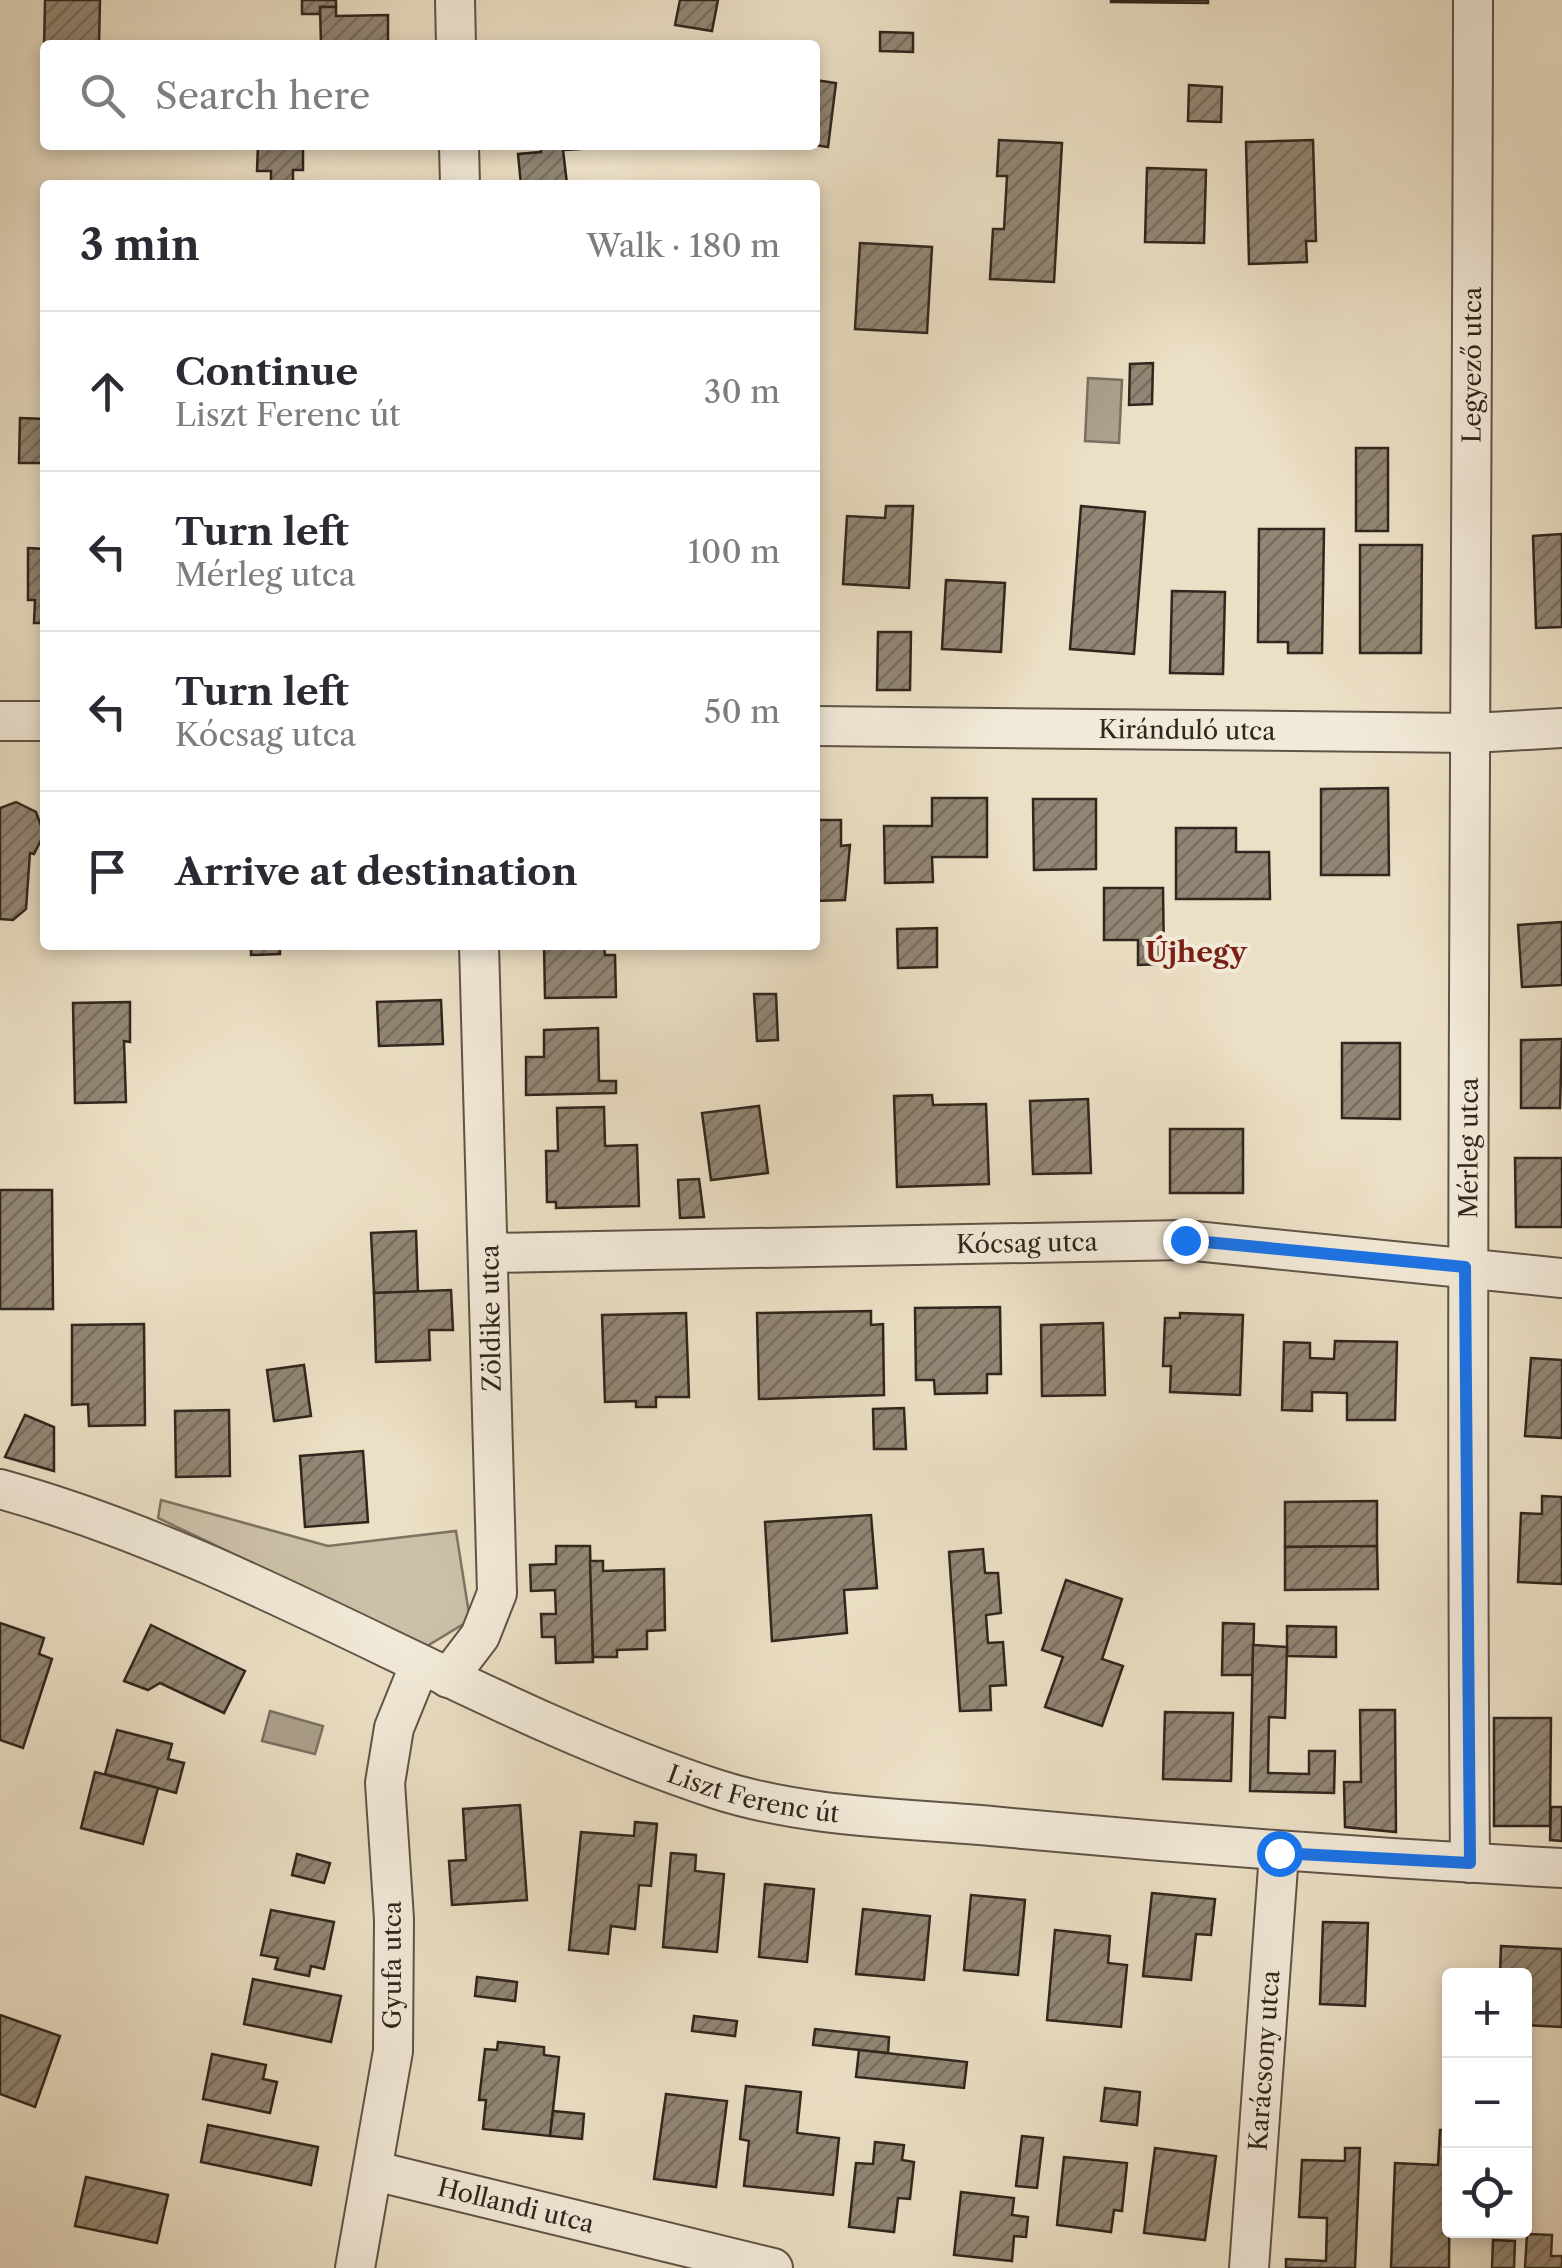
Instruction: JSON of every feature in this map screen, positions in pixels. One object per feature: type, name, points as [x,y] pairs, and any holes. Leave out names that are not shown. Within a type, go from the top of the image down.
[{"type":"street","points":[[455,0],[456,40]]},
{"type":"street","name":"Legyező utca","points":[[1472,733],[1473,0]]},
{"type":"street","points":[[459,150],[460,180]]},
{"type":"street","points":[[0,721],[40,721]]},
{"type":"street","name":"Kiránduló utca","points":[[820,726],[1472,733],[1562,728]]},
{"type":"street","name":"Mérleg utca","points":[[1470,1863],[1465,1267],[1472,733]]},
{"type":"street","name":"Zöldike utca","points":[[434,1671],[480,1636],[497,1593],[479,950]]},
{"type":"street","name":"Kócsag utca","points":[[489,1253],[1185,1240],[1562,1278]]},
{"type":"street","name":"Liszt Ferenc út","points":[[0,1490],[136,1533],[560,1732],[720,1791],[822,1810],[1279,1853],[1562,1868]]},
{"type":"street","name":"Gyufa utca","points":[[355,2268],[375,2171],[392,2051],[395,1989],[385,1783],[394,1728],[434,1671]]},
{"type":"street","name":"Karácsony utca","points":[[1249,2268],[1279,1853]]},
{"type":"street","name":"Hollandi utca","points":[[375,2171],[773,2268]]},
{"type":"shaded area","points":[[1088,378],[1122,380],[1119,443],[1085,441]]},
{"type":"shaded area","points":[[161,1500],[328,1546],[456,1531],[470,1620],[427,1646],[158,1518]]},
{"type":"shaded area","points":[[270,1711],[323,1726],[315,1754],[262,1741]]},
{"type":"building","points":[[45,0],[100,0],[99,40],[44,40]]},
{"type":"building","points":[[302,0],[336,0],[336,7],[320,7],[321,14],[302,14]]},
{"type":"building","points":[[680,0],[718,0],[712,31],[675,25]]},
{"type":"building","points":[[1208,0],[1208,3],[1111,2]]},
{"type":"building","points":[[320,7],[336,7],[336,16],[388,15],[388,40],[321,40]]},
{"type":"building","points":[[880,32],[913,33],[913,52],[880,51]]},
{"type":"building","points":[[820,81],[836,83],[828,147],[820,146]]},
{"type":"building","points":[[1189,85],[1222,87],[1221,122],[1188,121]]},
{"type":"building","points":[[999,140],[1062,143],[1054,282],[990,279],[993,229],[1004,229],[1007,176],[997,176]]},
{"type":"building","points":[[1313,140],[1316,241],[1306,241],[1307,262],[1249,264],[1246,142]]},
{"type":"building","points":[[258,150],[303,150],[303,170],[293,170],[293,180],[271,180],[271,171],[257,171]]},
{"type":"building","points":[[563,150],[567,180],[521,180],[518,154]]},
{"type":"building","points":[[1147,168],[1206,170],[1204,243],[1145,242]]},
{"type":"building","points":[[860,243],[932,247],[927,333],[855,329]]},
{"type":"building","points":[[1153,363],[1152,404],[1129,405],[1130,364]]},
{"type":"building","points":[[20,418],[40,419],[40,463],[19,463]]},
{"type":"building","points":[[1356,448],[1388,448],[1388,531],[1356,531]]},
{"type":"building","points":[[886,506],[913,506],[909,588],[843,584],[847,516],[885,518]]},
{"type":"building","points":[[1081,506],[1145,512],[1134,654],[1070,649]]},
{"type":"building","points":[[1259,529],[1324,529],[1322,653],[1288,653],[1288,642],[1258,642]]},
{"type":"building","points":[[1562,534],[1562,627],[1536,628],[1533,536]]},
{"type":"building","points":[[1360,545],[1422,545],[1421,653],[1360,653]]},
{"type":"building","points":[[28,548],[40,549],[40,623],[34,623],[35,600],[28,600]]},
{"type":"building","points":[[946,580],[1005,583],[1001,652],[942,649]]},
{"type":"building","points":[[1172,591],[1225,592],[1223,674],[1170,673]]},
{"type":"building","points":[[878,632],[911,632],[910,690],[877,690]]},
{"type":"building","points":[[1388,788],[1389,875],[1321,875],[1321,789]]},
{"type":"building","points":[[932,798],[987,798],[987,857],[932,857],[933,882],[885,883],[884,826],[932,826]]},
{"type":"building","points":[[1033,799],[1096,799],[1096,869],[1034,870]]},
{"type":"building","points":[[16,802],[36,812],[40,823],[40,842],[34,854],[30,853],[26,909],[13,920],[0,919],[0,808]]},
{"type":"building","points":[[820,820],[841,820],[841,846],[850,845],[845,900],[820,901]]},
{"type":"building","points":[[1176,828],[1236,828],[1236,852],[1269,852],[1270,899],[1176,899]]},
{"type":"building","points":[[1104,888],[1163,888],[1164,964],[1138,965],[1138,940],[1104,940]]},
{"type":"building","points":[[1562,922],[1562,985],[1522,987],[1518,925]]},
{"type":"building","points":[[937,928],[937,967],[898,968],[897,929]]},
{"type":"building","points":[[251,950],[280,950],[280,954],[251,955]]},
{"type":"building","points":[[544,950],[604,950],[605,955],[615,955],[616,997],[545,998]]},
{"type":"building","points":[[754,994],[776,994],[778,1040],[757,1041]]},
{"type":"building","points":[[441,1000],[443,1044],[379,1046],[377,1002]]},
{"type":"building","points":[[130,1002],[130,1042],[124,1041],[126,1102],[75,1103],[73,1003]]},
{"type":"building","points":[[598,1028],[599,1081],[616,1081],[616,1093],[526,1095],[526,1057],[544,1057],[544,1030]]},
{"type":"building","points":[[1562,1039],[1560,1108],[1521,1108],[1521,1040]]},
{"type":"building","points":[[1342,1043],[1400,1043],[1400,1119],[1342,1118]]},
{"type":"building","points":[[932,1095],[933,1105],[986,1104],[989,1184],[897,1187],[894,1096]]},
{"type":"building","points":[[1088,1099],[1091,1173],[1033,1174],[1030,1101]]},
{"type":"building","points":[[759,1106],[768,1173],[711,1180],[702,1113]]},
{"type":"building","points":[[604,1107],[605,1146],[637,1145],[639,1206],[556,1208],[556,1202],[547,1202],[546,1151],[558,1151],[557,1108]]},
{"type":"building","points":[[1170,1129],[1243,1129],[1243,1193],[1170,1193]]},
{"type":"building","points":[[1515,1158],[1562,1158],[1562,1227],[1516,1227]]},
{"type":"building","points":[[699,1179],[704,1217],[680,1218],[678,1180]]},
{"type":"building","points":[[0,1190],[52,1190],[53,1309],[0,1309]]},
{"type":"building","points":[[416,1231],[418,1292],[374,1293],[371,1233]]},
{"type":"building","points":[[451,1290],[453,1330],[429,1330],[430,1360],[376,1362],[374,1293]]},
{"type":"building","points":[[1000,1307],[1001,1374],[987,1374],[987,1393],[935,1394],[934,1380],[916,1380],[915,1308]]},
{"type":"building","points":[[871,1311],[871,1325],[883,1324],[884,1395],[759,1399],[757,1313]]},
{"type":"building","points":[[686,1313],[689,1397],[656,1397],[656,1407],[636,1407],[636,1401],[605,1402],[602,1315]]},
{"type":"building","points":[[1180,1313],[1243,1315],[1240,1395],[1170,1392],[1171,1366],[1163,1366],[1165,1318],[1180,1318]]},
{"type":"building","points":[[1103,1323],[1105,1395],[1042,1396],[1041,1325]]},
{"type":"building","points":[[144,1324],[145,1425],[89,1426],[88,1404],[72,1405],[72,1325]]},
{"type":"building","points":[[1335,1341],[1397,1342],[1395,1420],[1347,1420],[1347,1393],[1312,1392],[1312,1411],[1282,1410],[1284,1342],[1310,1343],[1310,1358],[1334,1359]]},
{"type":"building","points":[[1531,1358],[1562,1360],[1562,1438],[1525,1436]]},
{"type":"building","points":[[304,1365],[311,1416],[274,1421],[267,1370]]},
{"type":"building","points":[[904,1408],[906,1449],[874,1449],[873,1409]]},
{"type":"building","points":[[229,1410],[230,1476],[176,1477],[175,1411]]},
{"type":"building","points":[[25,1415],[54,1427],[54,1471],[5,1457]]},
{"type":"building","points":[[363,1451],[368,1522],[305,1527],[300,1456]]},
{"type":"building","points":[[1542,1496],[1562,1497],[1562,1584],[1518,1582],[1521,1513],[1542,1514]]},
{"type":"building","points":[[1377,1501],[1377,1546],[1285,1547],[1285,1502]]},
{"type":"building","points":[[871,1515],[877,1588],[844,1590],[847,1633],[772,1641],[765,1522]]},
{"type":"building","points":[[556,1546],[590,1546],[593,1662],[556,1663],[555,1637],[542,1637],[541,1614],[556,1614],[555,1590],[531,1591],[530,1565],[556,1564]]},
{"type":"building","points":[[1377,1546],[1378,1589],[1285,1590],[1285,1547]]},
{"type":"building","points":[[983,1549],[985,1573],[998,1573],[1001,1613],[986,1615],[988,1643],[1003,1642],[1006,1685],[990,1686],[991,1710],[960,1711],[949,1552]]},
{"type":"building","points":[[590,1561],[603,1561],[603,1571],[664,1569],[665,1630],[647,1631],[647,1649],[617,1650],[617,1657],[593,1657]]},
{"type":"building","points":[[1066,1580],[1122,1599],[1102,1659],[1123,1666],[1102,1726],[1045,1707],[1063,1657],[1042,1650]]},
{"type":"building","points":[[0,1623],[44,1638],[39,1654],[52,1659],[23,1748],[0,1740]]},
{"type":"building","points":[[1223,1623],[1254,1624],[1253,1675],[1222,1675]]},
{"type":"building","points":[[151,1625],[245,1671],[224,1713],[160,1683],[148,1690],[124,1681]]},
{"type":"building","points":[[1287,1626],[1336,1627],[1336,1657],[1287,1656]]},
{"type":"building","points":[[1253,1645],[1287,1647],[1285,1718],[1269,1717],[1268,1773],[1309,1774],[1309,1751],[1335,1751],[1334,1793],[1250,1791]]},
{"type":"building","points":[[1360,1710],[1395,1710],[1396,1832],[1345,1827],[1344,1782],[1361,1782]]},
{"type":"building","points":[[1165,1712],[1233,1713],[1231,1781],[1163,1779]]},
{"type":"building","points":[[1494,1718],[1551,1718],[1550,1826],[1494,1826]]},
{"type":"building","points":[[117,1730],[172,1744],[168,1759],[184,1763],[176,1793],[105,1774]]},
{"type":"building","points":[[95,1772],[158,1788],[143,1844],[81,1828]]},
{"type":"building","points":[[520,1805],[527,1900],[452,1905],[449,1861],[466,1860],[463,1809]]},
{"type":"building","points":[[1551,1807],[1562,1807],[1562,1841],[1550,1840]]},
{"type":"building","points":[[635,1822],[657,1824],[651,1886],[639,1885],[635,1929],[611,1926],[608,1954],[569,1950],[581,1832],[634,1836]]},
{"type":"building","points":[[671,1853],[696,1855],[695,1871],[724,1874],[717,1952],[663,1947]]},
{"type":"building","points":[[297,1854],[330,1863],[324,1883],[292,1875]]},
{"type":"building","points":[[765,1884],[814,1889],[807,1962],[759,1957]]},
{"type":"building","points":[[1152,1893],[1215,1899],[1211,1935],[1196,1934],[1191,1980],[1143,1976]]},
{"type":"building","points":[[971,1895],[1025,1900],[1018,1975],[964,1970]]},
{"type":"building","points":[[863,1909],[930,1916],[924,1980],[856,1974]]},
{"type":"building","points":[[271,1910],[334,1922],[324,1969],[311,1966],[309,1976],[275,1969],[278,1958],[261,1955]]},
{"type":"building","points":[[1323,1922],[1368,1923],[1365,2006],[1320,2004]]},
{"type":"building","points":[[1055,1930],[1110,1936],[1108,1963],[1127,1965],[1121,2027],[1047,2020]]},
{"type":"building","points":[[1501,1946],[1562,1949],[1562,2027],[1532,2025],[1532,1968],[1500,1968]]},
{"type":"building","points":[[477,1977],[517,1982],[515,2001],[475,1996]]},
{"type":"building","points":[[253,1979],[341,1996],[331,2042],[244,2024]]},
{"type":"building","points":[[0,2015],[60,2036],[35,2107],[0,2094]]},
{"type":"building","points":[[694,2016],[737,2021],[735,2036],[692,2031]]},
{"type":"building","points":[[815,2029],[889,2037],[888,2053],[813,2045]]},
{"type":"building","points":[[498,2042],[544,2047],[544,2055],[559,2057],[550,2136],[483,2129],[486,2100],[479,2100],[485,2049],[497,2050]]},
{"type":"building","points":[[859,2050],[967,2062],[964,2088],[856,2077]]},
{"type":"building","points":[[212,2054],[266,2065],[263,2079],[277,2082],[270,2113],[203,2099]]},
{"type":"building","points":[[746,2086],[801,2092],[797,2133],[839,2138],[833,2195],[744,2186],[749,2141],[740,2139]]},
{"type":"building","points":[[1105,2088],[1140,2092],[1137,2125],[1101,2121]]},
{"type":"building","points":[[666,2094],[727,2101],[716,2187],[654,2179]]},
{"type":"building","points":[[553,2111],[584,2114],[582,2139],[550,2136]]},
{"type":"building","points":[[208,2125],[318,2147],[311,2185],[201,2162]]},
{"type":"building","points":[[1442,2130],[1442,2238],[1449,2238],[1449,2268],[1391,2268],[1395,2163],[1438,2165]]},
{"type":"building","points":[[1022,2136],[1043,2138],[1037,2188],[1016,2186]]},
{"type":"building","points":[[875,2142],[904,2145],[902,2160],[914,2162],[910,2199],[898,2198],[894,2232],[849,2227],[856,2163],[873,2164]]},
{"type":"building","points":[[1155,2148],[1216,2156],[1205,2240],[1144,2233]]},
{"type":"building","points":[[1345,2148],[1360,2148],[1355,2268],[1286,2268],[1286,2259],[1326,2261],[1327,2218],[1299,2217],[1302,2160],[1345,2161]]},
{"type":"building","points":[[1064,2157],[1127,2163],[1122,2211],[1114,2210],[1111,2232],[1057,2225]]},
{"type":"building","points":[[86,2177],[168,2195],[157,2243],[75,2226]]},
{"type":"building","points":[[961,2192],[1014,2198],[1012,2215],[1028,2217],[1026,2237],[1014,2236],[1012,2261],[954,2255]]},
{"type":"building","points":[[1532,2234],[1552,2235],[1551,2256],[1562,2256],[1562,2268],[1525,2268],[1527,2238],[1532,2238]]},
{"type":"building","points":[[1493,2240],[1515,2241],[1514,2268],[1492,2268]]},
{"type":"district","name":"Újhegy","points":[[1196,952]]},
{"type":"route","points":[[1185,1240],[1465,1267],[1470,1863],[1279,1853]]}]
